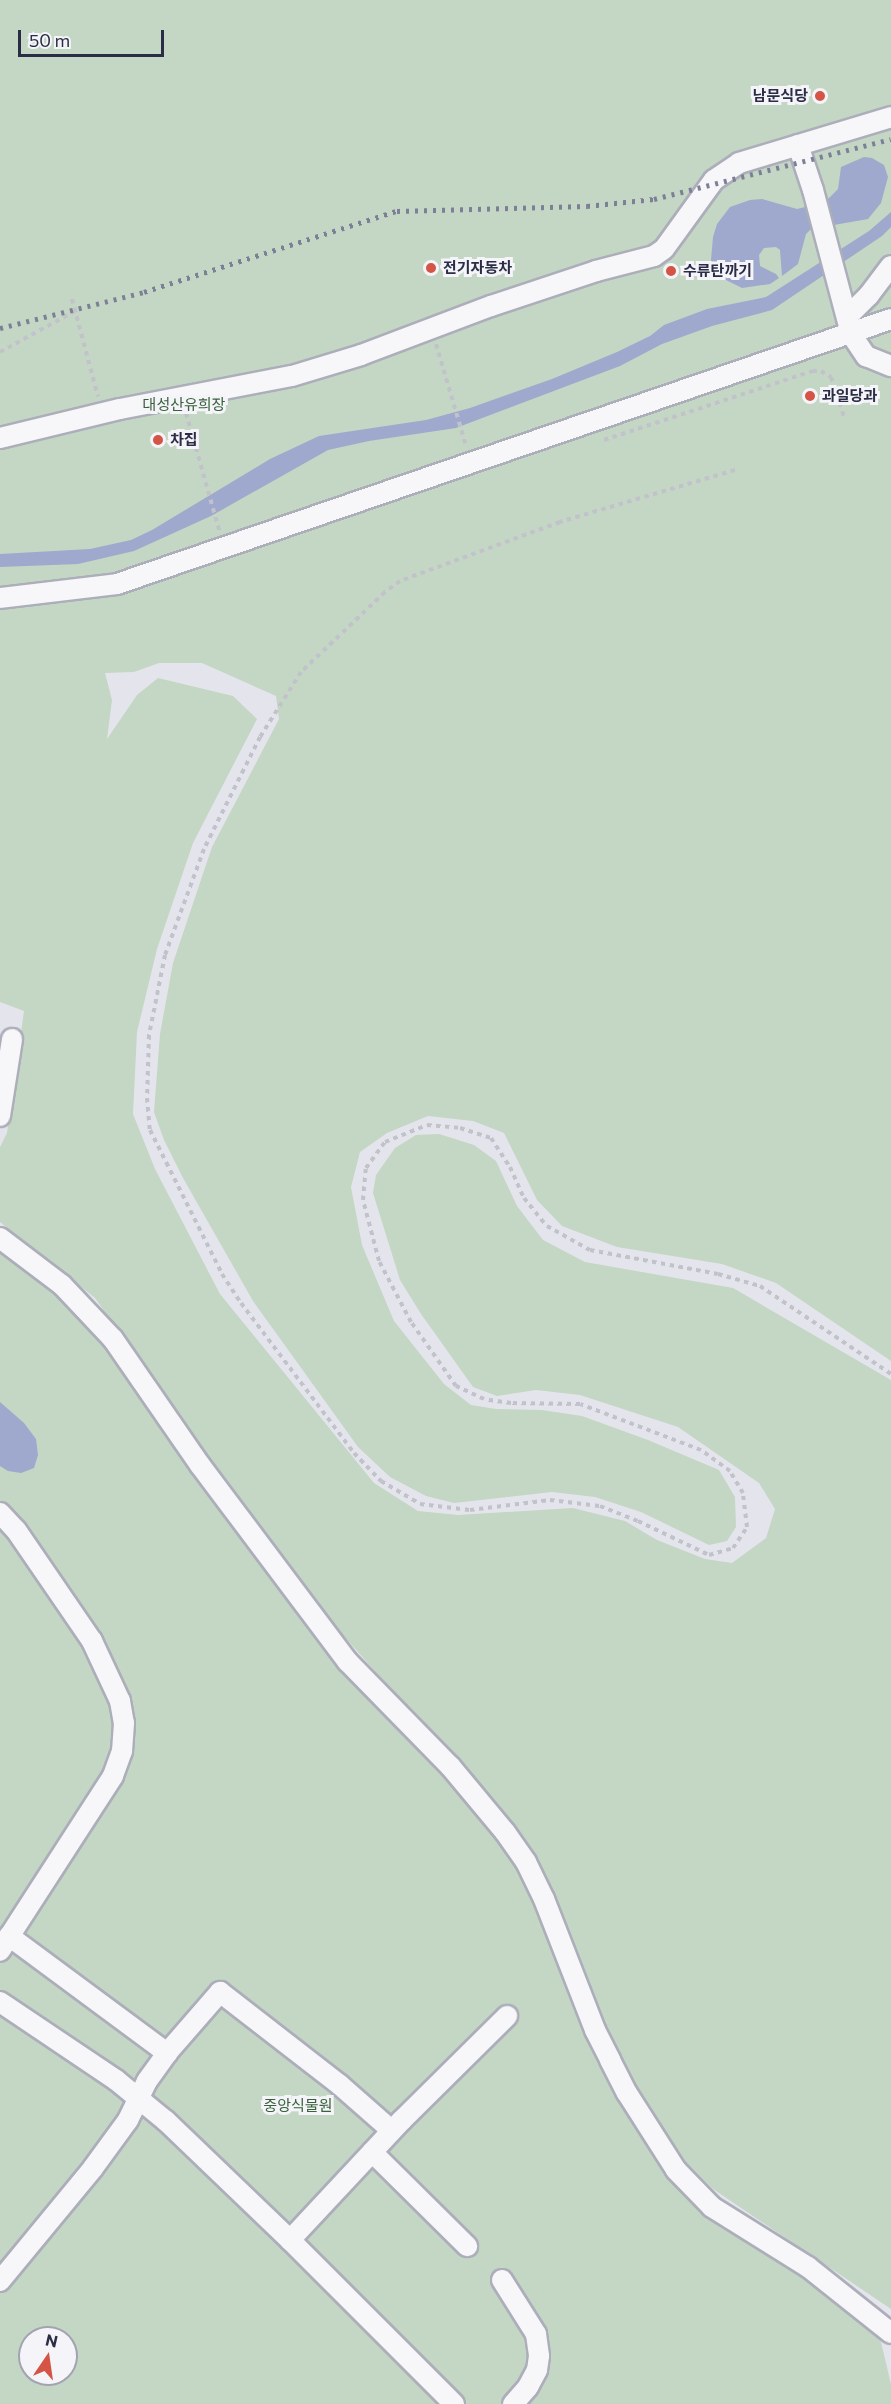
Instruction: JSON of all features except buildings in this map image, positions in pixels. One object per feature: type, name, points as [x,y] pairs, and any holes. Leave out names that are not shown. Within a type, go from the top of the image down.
[{"type":"street","points":[[0,438],[182,396],[292,376],[361,355],[431,328],[596,271],[654,256],[664,249],[714,180],[739,164],[891,117]]},
{"type":"street","points":[[798,145],[849,326],[866,356],[891,366]]},
{"type":"street","points":[[849,326],[891,266]]},
{"type":"street","points":[[0,598],[117,584],[849,326],[891,319]]},
{"type":"street","points":[[0,1116],[12,1039]]},
{"type":"street","points":[[0,1238],[62,1285],[113,1339],[200,1465],[348,1662],[450,1766],[505,1832],[526,1862],[544,1899],[595,2030],[610,2060],[627,2093],[676,2170],[712,2207],[808,2266],[891,2333]]},
{"type":"street","points":[[0,1513],[16,1530],[92,1641],[120,1701],[124,1724],[122,1751],[113,1776],[5,1943],[166,2053]]},
{"type":"street","points":[[0,2282],[93,2168],[128,2120],[166,2053],[220,1992],[340,2085],[391,2130]]},
{"type":"street","points":[[0,2002],[139,2098],[166,2121],[290,2240],[454,2404]]},
{"type":"street","points":[[290,2240],[391,2130],[507,2016]]},
{"type":"street","points":[[372,2152],[467,2246]]},
{"type":"street","points":[[502,2280],[536,2334],[539,2356],[537,2370],[528,2387],[513,2404]]},
{"type":"path","points":[[72,299],[98,399],[110,397]]},
{"type":"path","points":[[0,352],[75,311]]},
{"type":"path","points":[[431,328],[466,447]]},
{"type":"path","points":[[182,396],[220,531]]},
{"type":"path","points":[[735,470],[560,522],[400,581],[301,672],[260,737],[204,849],[165,955],[149,1035],[147,1098],[150,1130],[217,1263],[241,1304],[354,1453],[381,1481],[420,1504],[470,1510],[550,1500],[600,1506],[638,1521],[709,1555],[733,1548],[747,1527],[743,1493],[730,1471],[701,1450],[580,1404],[511,1403],[484,1399],[456,1386],[411,1322],[379,1261],[363,1200],[366,1168],[385,1142],[426,1125],[460,1128],[491,1138],[510,1167],[524,1198],[548,1226],[590,1251],[718,1274],[760,1286],[891,1374]]},
{"type":"green space","name":"대성산유희장","points":[[0,0],[891,0],[891,1361],[776,1283],[722,1264],[617,1247],[562,1226],[537,1200],[504,1133],[473,1121],[428,1116],[387,1133],[360,1152],[351,1187],[362,1245],[394,1321],[444,1384],[471,1405],[496,1409],[542,1410],[582,1416],[648,1440],[719,1470],[735,1497],[736,1527],[727,1541],[709,1545],[641,1512],[595,1497],[552,1492],[454,1503],[426,1496],[390,1477],[358,1447],[253,1301],[183,1178],[164,1140],[154,1112],[160,1034],[173,963],[212,847],[279,719],[276,696],[202,663],[159,663],[134,672],[105,673],[112,700],[107,739],[137,695],[158,678],[233,696],[257,719],[193,843],[157,949],[137,1032],[133,1114],[155,1169],[220,1294],[374,1483],[418,1511],[458,1515],[573,1508],[625,1521],[657,1540],[705,1559],[732,1563],[766,1538],[775,1509],[759,1483],[678,1427],[580,1395],[536,1390],[497,1396],[473,1387],[421,1314],[400,1280],[373,1193],[376,1175],[395,1148],[416,1135],[439,1134],[474,1145],[496,1161],[517,1206],[543,1240],[585,1262],[733,1288],[891,1380],[891,2309],[713,2189],[673,2150],[621,2061],[555,1908],[511,1825],[281,1565],[95,1298],[0,1222],[0,1147],[7,1133],[24,1011],[0,1002]]},
{"type":"green space","name":"중앙식물원","points":[[0,1251],[45,1280],[88,1320],[189,1464],[188,1467],[318,1642],[449,1778],[503,1842],[536,1897],[656,2151],[865,2320],[881,2342],[891,2384],[891,2404],[0,2404]]},
{"type":"water","points":[[864,157],[872,158],[884,165],[888,177],[881,203],[868,219],[811,229],[806,234],[798,264],[782,276],[780,250],[776,247],[764,248],[759,255],[760,266],[779,278],[770,284],[742,288],[722,278],[714,269],[711,260],[713,237],[717,224],[730,207],[750,200],[762,199],[797,209],[825,202],[838,189],[841,167]]},
{"type":"water","points":[[891,212],[891,227],[882,236],[772,310],[712,326],[662,344],[620,366],[456,428],[369,441],[328,450],[211,516],[134,551],[78,564],[0,567],[0,554],[90,549],[131,540],[152,530],[270,459],[319,436],[426,420],[470,408],[552,379],[617,352],[650,336],[664,325],[707,309],[766,297],[869,231]]},
{"type":"water","points":[[0,1402],[24,1423],[36,1439],[38,1455],[34,1468],[21,1473],[8,1471],[0,1466]]},
{"type":"railway","points":[[0,328],[144,292],[397,211],[587,206],[654,199],[891,139]]},
{"type":"place","name":"남문식당","points":[[820,96]]},
{"type":"place","name":"전기자동차","points":[[431,268]]},
{"type":"place","name":"수류탄까기","points":[[671,271]]},
{"type":"place","name":"과일당과","points":[[810,396]]},
{"type":"place","name":"차집","points":[[158,440]]}]
